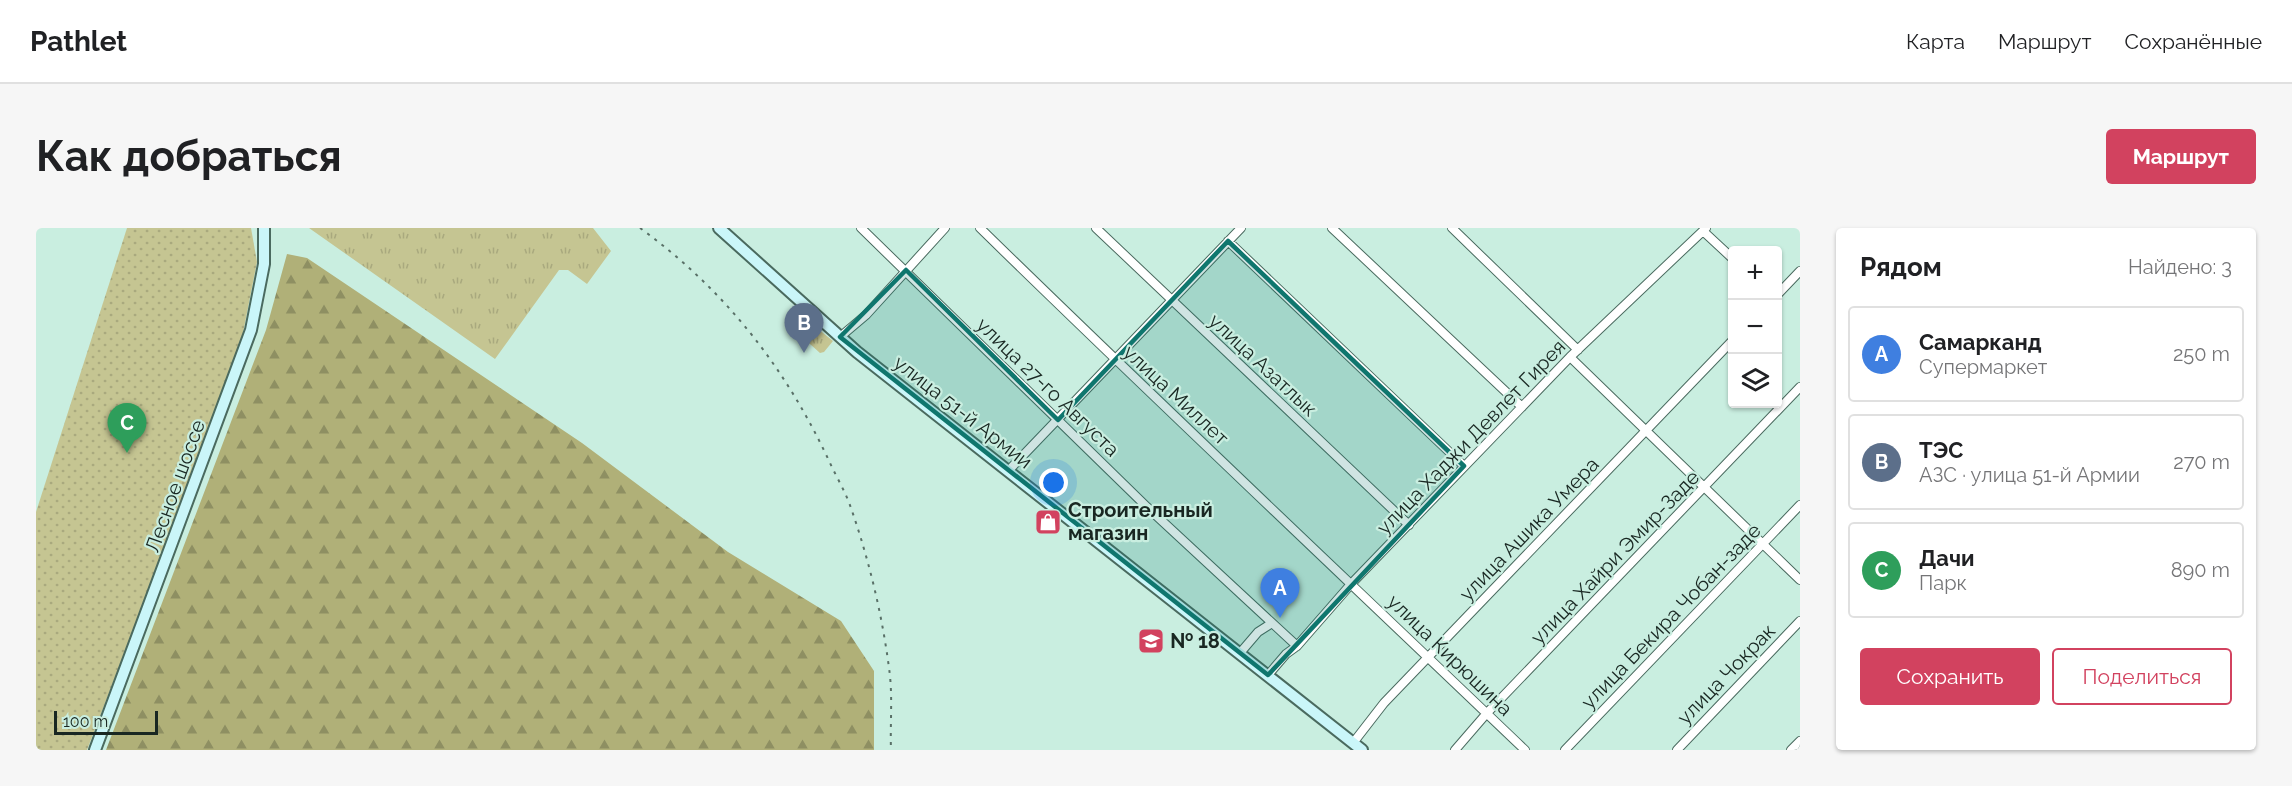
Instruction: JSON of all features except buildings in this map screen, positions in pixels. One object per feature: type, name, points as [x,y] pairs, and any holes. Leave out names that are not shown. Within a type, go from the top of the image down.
[{"type":"main road","name":"Лесное шоссе","points":[[95,750],[251,330],[264,264],[264,228]]},
{"type":"main road","name":"улица 51-й Армии","points":[[719,228],[840,337],[1357,746]]},
{"type":"street","name":"улица 27-го Августа","points":[[861,228],[1212,568],[1298,646]]},
{"type":"street","points":[[840,337],[866,315],[945,228]]},
{"type":"street","name":"улица Миллет","points":[[980,228],[1269,508],[1352,583]]},
{"type":"street","name":"улица Азатлык","points":[[1096,228],[1409,525]]},
{"type":"street","points":[[1009,470],[1241,228]]},
{"type":"street","points":[[1332,228],[1522,407]]},
{"type":"street","points":[[1452,228],[1578,350]]},
{"type":"street","points":[[1704,230],[1728,254]]},
{"type":"street","name":"улица Хаджи Девлет Гирея","points":[[1268,675],[1286,654],[1298,646],[1352,583],[1570,357],[1704,230]]},
{"type":"street","points":[[1228,241],[1464,466]]},
{"type":"street","points":[[1782,290],[1800,271]]},
{"type":"street","name":"улица Ашика Умера","points":[[1357,746],[1384,703],[1728,345]]},
{"type":"street","points":[[1570,357],[1800,580]]},
{"type":"street","name":"улица Хайри Эмир-Заде","points":[[1455,750],[1487,713],[1800,387]]},
{"type":"street","name":"улица Бекира Чобан-заде","points":[[1565,750],[1800,505]]},
{"type":"street","name":"улица Кирюшина","points":[[1352,583],[1525,750]]},
{"type":"street","name":"улица Чокрак","points":[[1677,750],[1800,621]]},
{"type":"street","points":[[1240,653],[1258,632],[1272,622]]},
{"type":"street","points":[[1791,750],[1800,741]]},
{"type":"highlighted area","points":[[1228,241],[1464,466],[1268,675],[840,337],[906,270],[1058,420]]},
{"type":"green space","points":[[127,228],[251,228],[257,262],[243,333],[175,522],[87,750],[36,750],[36,512]]},
{"type":"green space","points":[[309,228],[593,228],[611,251],[587,284],[568,270],[559,270],[495,359]]},
{"type":"green space","points":[[287,254],[307,258],[582,443],[728,552],[841,621],[874,671],[874,750],[106,750],[266,330]]},
{"type":"green space","points":[[805,320],[833,341],[824,352],[820,353],[800,335],[799,330]]},
{"type":"railway","points":[[640,228],[699,278],[750,333],[794,395],[844,491],[864,547],[883,628],[890,678],[891,750]]},
{"type":"place","name":"ТЭС","points":[[804,353]]},
{"type":"place","name":"Дачи","points":[[127,453]]},
{"type":"place","name":"Строительный магазин","points":[[1048,522]]},
{"type":"place","name":"Самарканд","points":[[1280,618]]},
{"type":"place","name":"№ 18","points":[[1151,641]]}]
